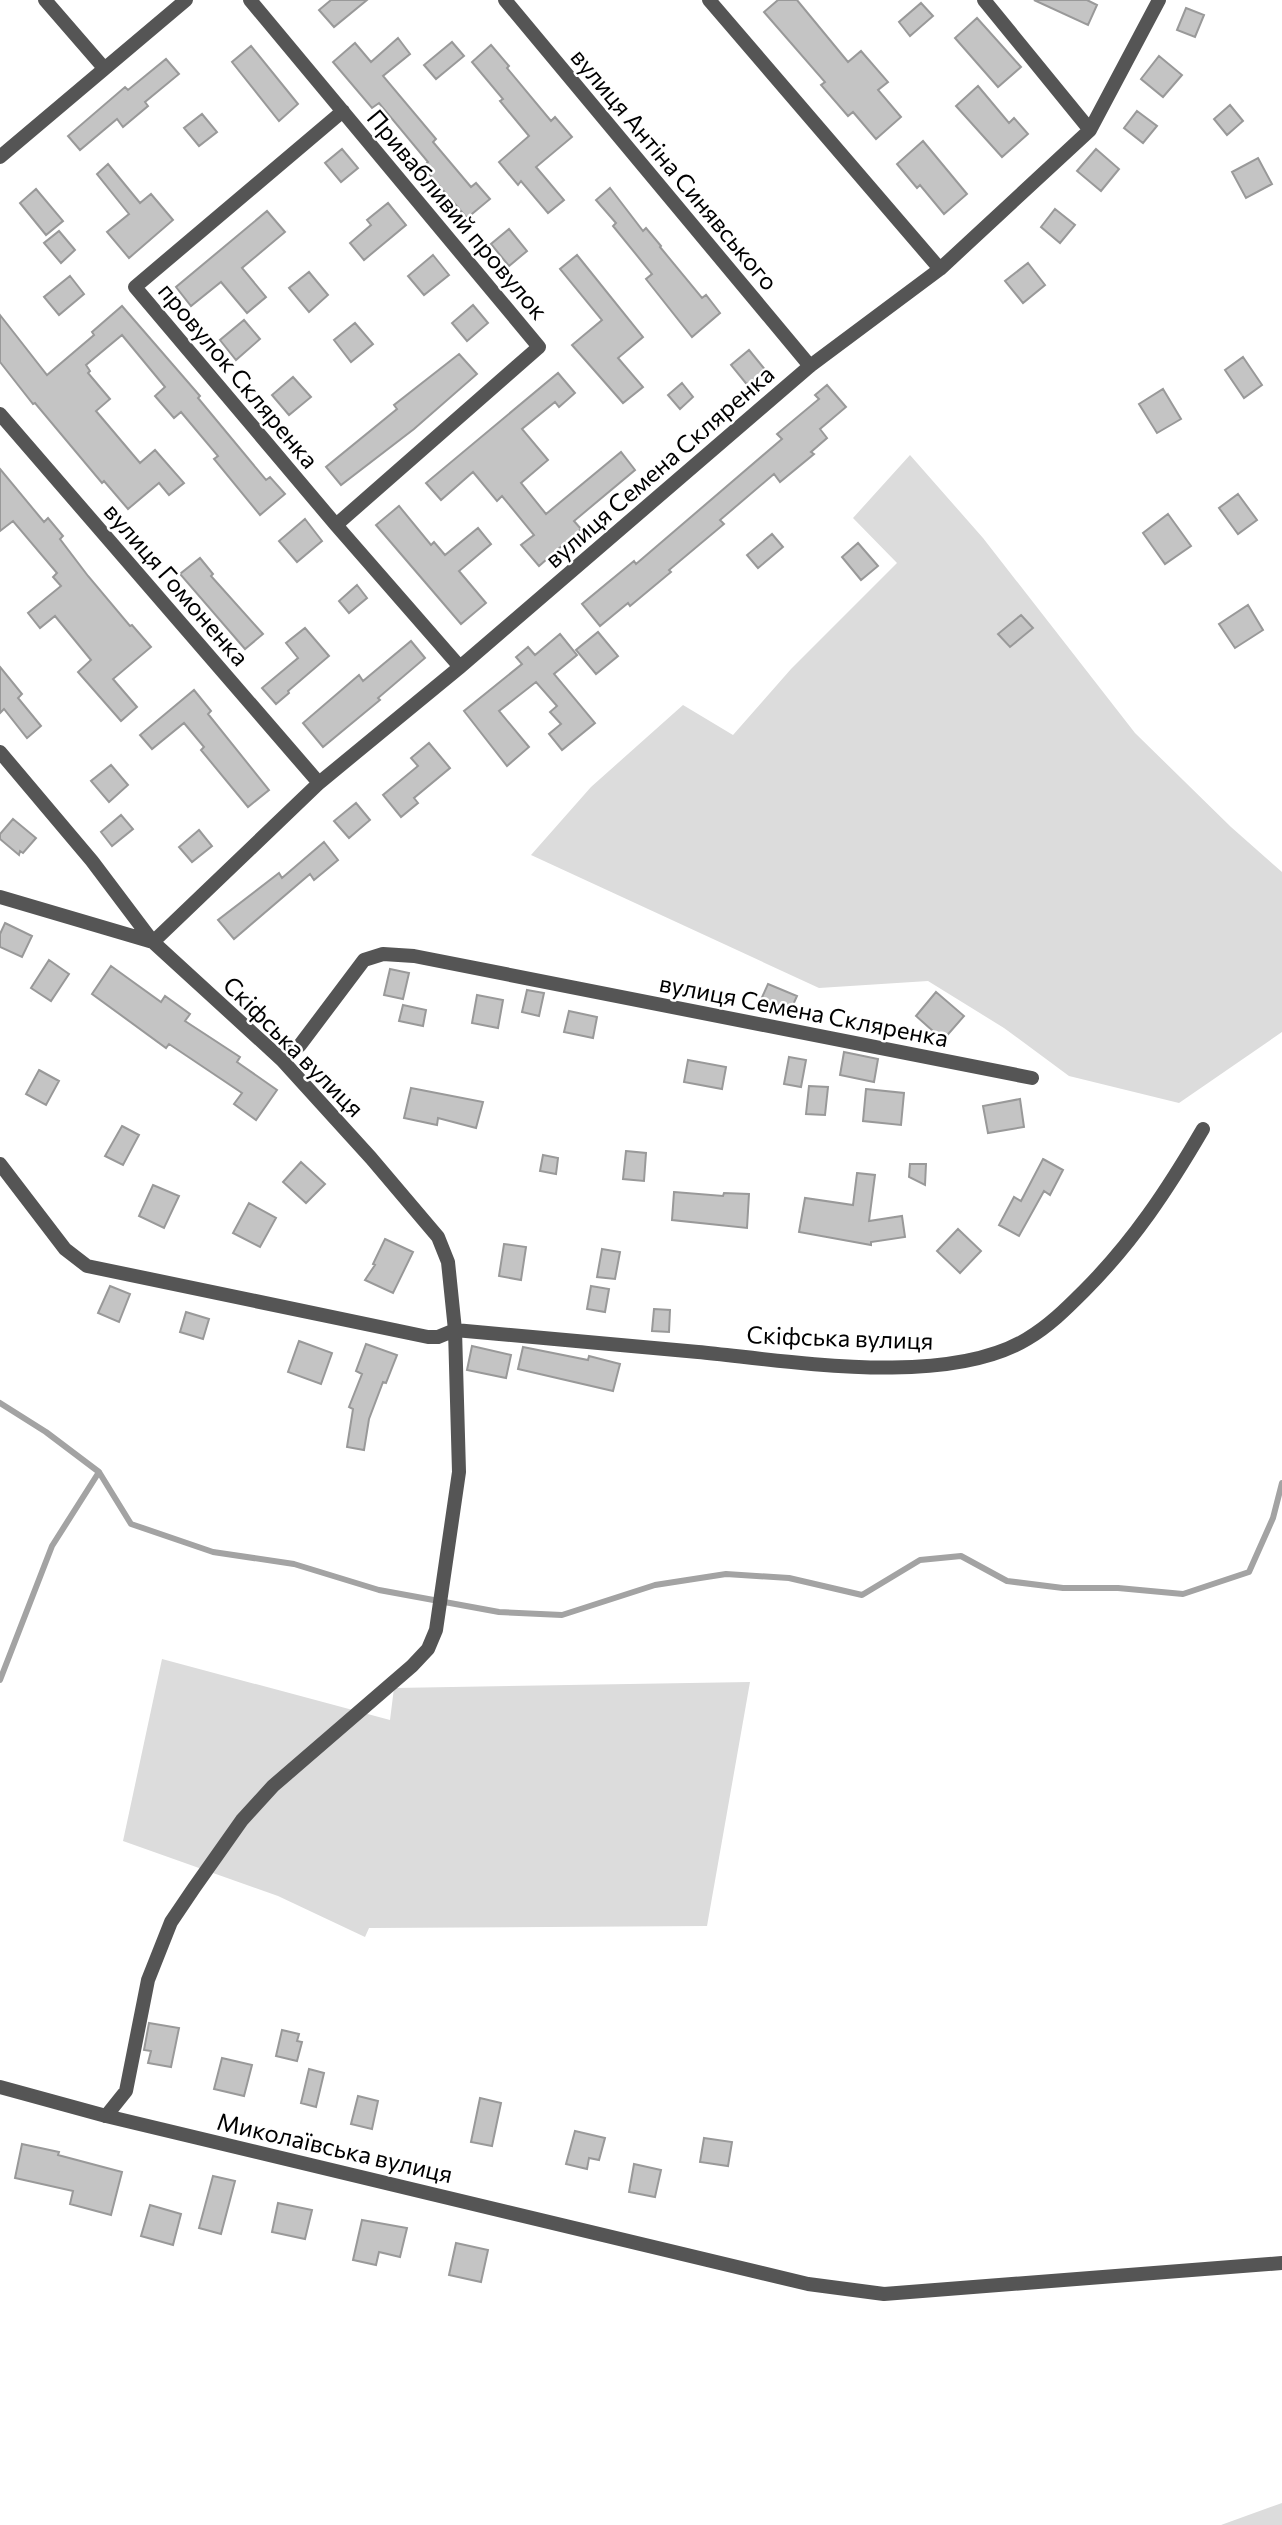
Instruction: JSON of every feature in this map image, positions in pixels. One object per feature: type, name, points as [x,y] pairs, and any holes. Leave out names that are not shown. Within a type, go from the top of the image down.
[{"type":"street","points":[[45,0],[104,68]]},
{"type":"street","points":[[0,157],[186,0]]},
{"type":"street","name":"Привабливий провулок","points":[[250,0],[539,347],[337,525]]},
{"type":"street","name":"вулиця Антіна Синявського","points":[[505,0],[810,366]]},
{"type":"street","points":[[709,0],[940,269]]},
{"type":"street","points":[[984,0],[1090,130]]},
{"type":"street","name":"вулиця Семена Скляренка","points":[[153,942],[319,783],[460,667],[810,366],[940,269],[1090,130],[1159,0]]},
{"type":"street","name":"провулок Скляренка","points":[[343,111],[135,287],[460,667]]},
{"type":"street","name":"вулиця Гомоненка","points":[[0,414],[319,783]]},
{"type":"street","points":[[0,752],[92,861],[153,942]]},
{"type":"street","name":"Скіфська вулиця","points":[[0,897],[153,942],[282,1060],[372,1158],[438,1237],[448,1262],[455,1330],[459,1472],[436,1630],[428,1649],[412,1666],[273,1786],[242,1820],[194,1888],[171,1922],[148,1980],[125,2091],[106,2116]]},
{"type":"street","name":"вулиця Семена Скляренка","points":[[282,1060],[300,1045],[364,960],[383,954],[414,956],[1032,1078]]},
{"type":"street","name":"Скіфська вулиця","points":[[0,1164],[65,1249],[87,1266],[428,1338],[455,1330],[831,1365],[917,1367],[987,1357],[1026,1340],[1057,1319],[1112,1263],[1167,1190],[1203,1129]]},
{"type":"street","name":"Миколаївська вулиця","points":[[0,2087],[106,2116],[808,2284],[884,2294],[1282,2263]]},
{"type":"shaded area","points":[[910,455],[983,538],[1135,733],[1231,827],[1282,872],[1282,1032],[1179,1103],[1069,1076],[1004,1028],[928,981],[819,988],[531,855],[591,787],[683,705],[733,735],[791,669],[897,563],[853,518]]},
{"type":"shaded area","points":[[162,1659],[390,1720],[394,1688],[750,1682],[707,1926],[369,1928],[365,1937],[278,1896],[123,1841]]},
{"type":"shaded area","points":[[1282,2503],[1282,2525],[1221,2525]]},
{"type":"building","points":[[331,0],[367,0],[334,27],[319,10]]},
{"type":"building","points":[[778,0],[797,0],[848,62],[861,51],[888,82],[878,90],[901,117],[876,139],[853,112],[848,116],[821,85],[825,82],[764,12]]},
{"type":"building","points":[[1034,0],[1087,0],[1097,5],[1088,25]]},
{"type":"building","points":[[921,3],[933,16],[910,36],[899,22]]},
{"type":"building","points":[[1186,8],[1204,15],[1195,37],[1177,30]]},
{"type":"building","points":[[977,18],[1021,67],[998,87],[955,38]]},
{"type":"building","points":[[398,38],[410,54],[383,76],[436,139],[433,142],[471,187],[476,183],[490,199],[467,218],[423,167],[428,162],[379,103],[372,108],[333,62],[355,43],[371,62]]},
{"type":"building","points":[[452,42],[464,56],[436,79],[424,65]]},
{"type":"building","points":[[491,45],[551,121],[555,117],[572,137],[536,167],[564,200],[548,213],[521,181],[518,185],[499,162],[529,136],[472,62]]},
{"type":"building","points":[[251,46],[298,104],[279,121],[232,62]]},
{"type":"building","points":[[1159,56],[1182,75],[1163,97],[1141,79]]},
{"type":"building","points":[[166,59],[179,74],[145,102],[148,106],[123,127],[117,119],[80,150],[68,136],[125,87],[128,90]]},
{"type":"building","points":[[978,86],[1009,123],[1014,118],[1028,134],[1002,157],[956,106]]},
{"type":"building","points":[[1230,105],[1243,121],[1227,135],[1214,119]]},
{"type":"building","points":[[1137,111],[1157,126],[1143,143],[1124,128]]},
{"type":"building","points":[[202,114],[217,132],[199,146],[184,128]]},
{"type":"building","points":[[923,141],[967,194],[944,214],[920,185],[917,188],[897,164]]},
{"type":"building","points":[[342,149],[358,168],[341,182],[325,163]]},
{"type":"building","points":[[1096,149],[1119,169],[1101,191],[1077,171]]},
{"type":"building","points":[[1258,158],[1272,184],[1246,198],[1232,172]]},
{"type":"building","points":[[108,164],[140,203],[151,194],[173,220],[129,258],[107,232],[129,214],[97,174]]},
{"type":"building","points":[[610,188],[643,231],[646,228],[702,298],[706,295],[720,313],[692,337],[646,279],[652,274],[613,226],[616,223],[596,200]]},
{"type":"building","points":[[36,189],[63,221],[46,235],[20,203]]},
{"type":"building","points":[[388,203],[406,225],[364,260],[350,243],[371,225],[367,220]]},
{"type":"building","points":[[1055,209],[1075,225],[1060,243],[1041,227]]},
{"type":"building","points":[[267,211],[285,232],[242,268],[266,297],[247,313],[221,282],[191,306],[176,287]]},
{"type":"building","points":[[509,229],[527,251],[509,266],[491,244]]},
{"type":"building","points":[[59,231],[75,250],[61,263],[44,243]]},
{"type":"building","points":[[433,255],[449,275],[424,295],[408,276]]},
{"type":"building","points":[[577,255],[643,337],[618,358],[643,387],[623,403],[572,345],[602,320],[560,269]]},
{"type":"building","points":[[1028,263],[1045,285],[1023,303],[1005,281]]},
{"type":"building","points":[[309,272],[328,295],[309,312],[289,288]]},
{"type":"building","points":[[70,276],[84,294],[59,315],[44,297]]},
{"type":"building","points":[[473,305],[488,323],[467,341],[452,323]]},
{"type":"building","points":[[122,306],[200,396],[198,398],[266,480],[270,477],[285,494],[260,515],[214,459],[218,456],[181,412],[174,418],[155,396],[165,387],[122,335],[86,365],[90,371],[88,373],[110,399],[96,411],[140,463],[155,450],[184,483],[169,495],[159,483],[128,509],[104,481],[102,483],[35,403],[33,404],[0,362],[0,315],[47,375],[94,335],[92,332]]},
{"type":"building","points":[[244,320],[260,339],[236,360],[220,340]]},
{"type":"building","points":[[355,323],[373,344],[351,362],[334,340]]},
{"type":"building","points":[[749,350],[767,372],[749,387],[731,365]]},
{"type":"building","points":[[459,354],[477,374],[414,429],[341,485],[326,467],[397,409],[394,405]]},
{"type":"building","points":[[1243,357],[1262,385],[1244,398],[1225,370]]},
{"type":"building","points":[[558,373],[575,393],[559,407],[555,402],[522,429],[548,460],[521,483],[546,514],[621,452],[635,470],[574,521],[581,529],[539,566],[521,545],[534,535],[502,496],[497,501],[473,472],[441,500],[426,483]]},
{"type":"building","points":[[293,377],[311,397],[289,415],[272,395]]},
{"type":"building","points":[[682,383],[693,397],[680,409],[668,395]]},
{"type":"building","points":[[827,385],[846,407],[820,429],[827,438],[811,452],[814,454],[780,482],[774,474],[720,520],[724,524],[669,570],[671,572],[630,606],[628,603],[600,626],[582,604],[634,561],[636,564],[782,439],[777,434],[819,399],[815,395]]},
{"type":"building","points":[[1163,389],[1181,419],[1157,433],[1139,404]]},
{"type":"building","points":[[0,469],[44,522],[48,518],[63,536],[60,539],[88,576],[151,647],[113,679],[137,707],[121,721],[78,672],[91,660],[55,616],[40,628],[28,613],[61,586],[53,577],[57,573],[13,521],[0,531]]},
{"type":"building","points":[[1238,494],[1257,520],[1238,534],[1219,508]]},
{"type":"building","points":[[399,506],[431,545],[434,542],[445,555],[478,528],[491,544],[459,571],[486,603],[461,624],[376,525]]},
{"type":"building","points":[[1168,514],[1191,546],[1165,564],[1143,533]]},
{"type":"building","points":[[305,519],[322,541],[297,562],[279,541]]},
{"type":"building","points":[[772,534],[783,547],[758,568],[747,555]]},
{"type":"building","points":[[858,543],[878,566],[861,580],[842,557]]},
{"type":"building","points":[[200,558],[213,574],[211,576],[263,634],[245,649],[180,574]]},
{"type":"building","points":[[357,585],[367,598],[349,613],[339,601]]},
{"type":"building","points":[[1248,605],[1263,630],[1235,648],[1219,624]]},
{"type":"building","points":[[1021,615],[1033,628],[1010,647],[998,634]]},
{"type":"building","points":[[305,628],[329,656],[276,704],[262,688],[298,658],[286,643]]},
{"type":"building","points":[[598,632],[618,656],[596,674],[576,650]]},
{"type":"building","points":[[560,634],[577,655],[554,674],[595,723],[562,750],[549,734],[561,724],[550,712],[557,706],[536,682],[499,711],[529,747],[507,766],[464,711],[522,664],[516,657],[528,647],[535,655]]},
{"type":"building","points":[[411,641],[425,658],[323,747],[303,723],[359,675],[363,681]]},
{"type":"building","points":[[0,667],[22,694],[18,698],[41,726],[27,738],[4,709],[0,713]]},
{"type":"building","points":[[194,690],[211,711],[208,714],[269,790],[248,807],[201,750],[204,747],[184,723],[152,749],[140,735]]},
{"type":"building","points":[[429,743],[450,768],[414,798],[418,803],[401,817],[383,795],[418,766],[411,758]]},
{"type":"building","points":[[111,765],[128,785],[109,802],[91,781]]},
{"type":"building","points":[[356,803],[370,820],[349,838],[334,821]]},
{"type":"building","points":[[121,815],[133,829],[112,846],[101,832]]},
{"type":"building","points":[[13,819],[36,838],[23,853],[20,851],[19,855],[0,839],[0,834]]},
{"type":"building","points":[[199,830],[212,846],[192,862],[179,847]]},
{"type":"building","points":[[324,842],[338,860],[314,880],[310,874],[234,939],[218,920],[279,873],[282,878]]},
{"type":"building","points":[[5,923],[32,936],[22,957],[0,947],[0,934]]},
{"type":"building","points":[[49,960],[69,974],[51,1001],[31,988]]},
{"type":"building","points":[[111,966],[161,1002],[165,996],[190,1014],[185,1021],[240,1057],[237,1062],[277,1090],[256,1120],[234,1104],[242,1093],[169,1044],[166,1048],[92,994]]},
{"type":"building","points":[[390,969],[409,973],[403,999],[384,995]]},
{"type":"building","points":[[768,984],[797,996],[788,1016],[759,1004]]},
{"type":"building","points":[[527,990],[544,993],[539,1016],[522,1012]]},
{"type":"building","points":[[936,992],[964,1016],[943,1040],[916,1016]]},
{"type":"building","points":[[477,995],[503,1000],[498,1028],[472,1023]]},
{"type":"building","points":[[403,1005],[426,1010],[423,1026],[399,1021]]},
{"type":"building","points":[[569,1011],[597,1017],[593,1038],[564,1032]]},
{"type":"building","points":[[844,1052],[878,1059],[874,1082],[840,1075]]},
{"type":"building","points":[[789,1057],[806,1060],[801,1087],[784,1084]]},
{"type":"building","points":[[688,1060],[726,1067],[722,1089],[684,1082]]},
{"type":"building","points":[[39,1070],[59,1081],[46,1105],[26,1094]]},
{"type":"building","points":[[809,1086],[828,1087],[825,1115],[806,1114]]},
{"type":"building","points":[[411,1088],[483,1102],[476,1128],[438,1118],[437,1125],[404,1118]]},
{"type":"building","points":[[866,1089],[904,1093],[901,1125],[863,1121]]},
{"type":"building","points":[[1020,1099],[1024,1127],[988,1133],[983,1106]]},
{"type":"building","points":[[122,1126],[139,1135],[123,1165],[105,1156]]},
{"type":"building","points":[[626,1151],[646,1153],[644,1181],[623,1179]]},
{"type":"building","points":[[543,1155],[558,1158],[556,1174],[540,1171]]},
{"type":"building","points":[[1043,1159],[1063,1170],[1050,1195],[1044,1191],[1019,1236],[999,1225],[1014,1197],[1021,1201]]},
{"type":"building","points":[[301,1162],[325,1184],[306,1203],[283,1182]]},
{"type":"building","points":[[910,1164],[926,1164],[925,1185],[909,1177]]},
{"type":"building","points":[[857,1173],[875,1175],[869,1221],[902,1216],[905,1237],[871,1242],[871,1245],[799,1232],[805,1198],[853,1205]]},
{"type":"building","points":[[153,1185],[179,1196],[164,1228],[139,1216]]},
{"type":"building","points":[[674,1192],[723,1196],[724,1193],[749,1194],[747,1228],[672,1220]]},
{"type":"building","points":[[249,1203],[276,1218],[260,1247],[233,1233]]},
{"type":"building","points":[[958,1229],[981,1251],[960,1273],[937,1251]]},
{"type":"building","points":[[385,1239],[413,1252],[393,1293],[365,1280],[375,1265],[373,1264]]},
{"type":"building","points":[[504,1244],[526,1247],[521,1280],[499,1276]]},
{"type":"building","points":[[602,1249],[620,1252],[615,1279],[597,1277]]},
{"type":"building","points":[[110,1286],[130,1294],[119,1322],[98,1313]]},
{"type":"building","points":[[591,1286],[609,1289],[605,1312],[587,1309]]},
{"type":"building","points":[[654,1309],[670,1310],[669,1332],[652,1331]]},
{"type":"building","points":[[186,1312],[209,1319],[203,1339],[180,1332]]},
{"type":"building","points":[[299,1341],[332,1353],[321,1384],[288,1372]]},
{"type":"building","points":[[366,1344],[397,1355],[369,1419],[364,1450],[347,1447],[353,1409],[349,1407],[362,1374],[356,1371]]},
{"type":"building","points":[[472,1346],[511,1355],[506,1378],[467,1370]]},
{"type":"building","points":[[523,1347],[588,1360],[589,1356],[620,1364],[613,1391],[518,1369]]},
{"type":"building","points":[[149,2023],[179,2028],[171,2067],[148,2063],[151,2051],[144,2050]]},
{"type":"building","points":[[282,2030],[299,2034],[297,2041],[302,2042],[297,2061],[276,2056]]},
{"type":"building","points":[[222,2058],[252,2065],[244,2096],[214,2089]]},
{"type":"building","points":[[309,2069],[324,2073],[316,2107],[301,2103]]},
{"type":"building","points":[[358,2096],[378,2101],[372,2129],[351,2124]]},
{"type":"building","points":[[480,2098],[501,2103],[492,2146],[471,2142]]},
{"type":"building","points":[[575,2131],[605,2138],[599,2160],[589,2158],[587,2169],[566,2164]]},
{"type":"building","points":[[704,2138],[732,2142],[728,2166],[700,2162]]},
{"type":"building","points":[[22,2144],[59,2152],[58,2155],[122,2172],[111,2215],[70,2204],[73,2191],[15,2178]]},
{"type":"building","points":[[634,2164],[661,2170],[655,2197],[629,2192]]},
{"type":"building","points":[[213,2176],[235,2181],[221,2234],[199,2228]]},
{"type":"building","points":[[278,2203],[312,2210],[305,2239],[272,2232]]},
{"type":"building","points":[[150,2205],[181,2214],[173,2245],[141,2236]]},
{"type":"building","points":[[362,2220],[407,2228],[400,2257],[379,2252],[376,2265],[353,2260]]},
{"type":"building","points":[[456,2243],[488,2250],[481,2282],[449,2275]]},
{"type":"waterway","points":[[0,1403],[46,1432],[99,1472],[131,1524],[213,1552],[294,1564],[379,1590],[499,1612],[562,1615],[655,1585],[726,1574],[789,1578],[862,1595],[920,1560],[961,1556],[1007,1581],[1063,1588],[1118,1588],[1183,1594],[1249,1572],[1273,1518],[1282,1483]]},
{"type":"waterway","points":[[0,1680],[52,1546],[99,1472]]}]
